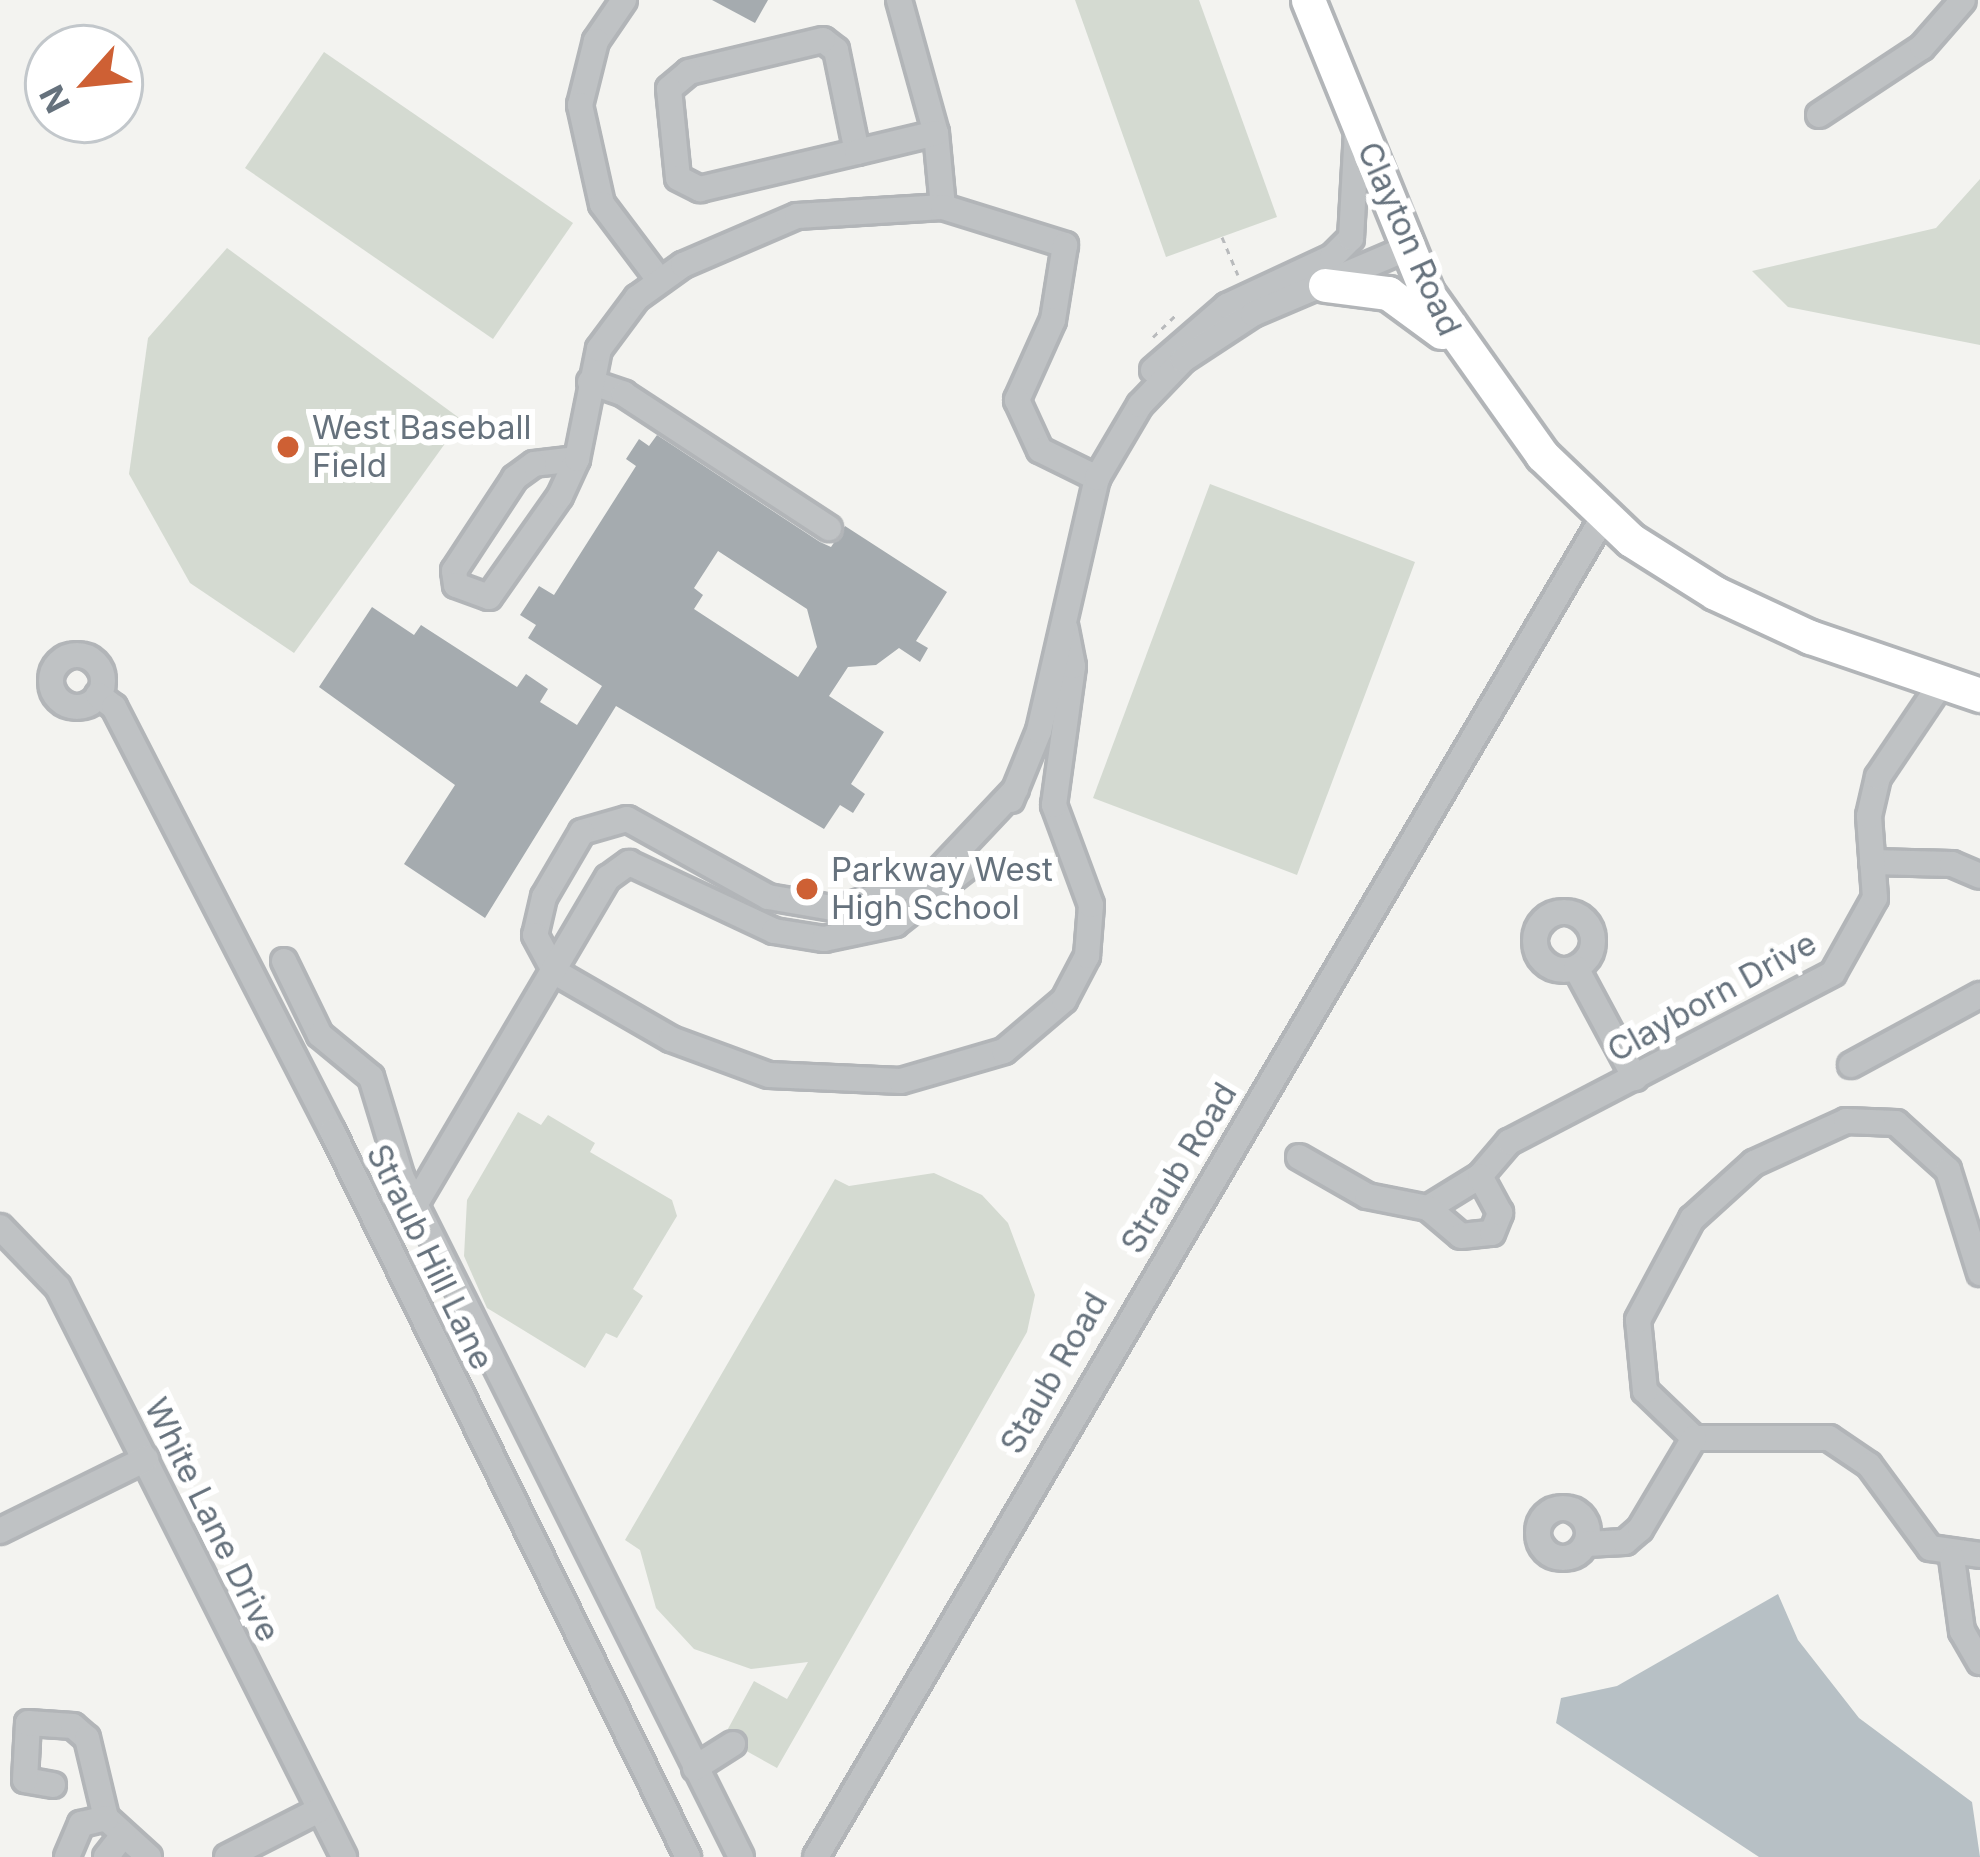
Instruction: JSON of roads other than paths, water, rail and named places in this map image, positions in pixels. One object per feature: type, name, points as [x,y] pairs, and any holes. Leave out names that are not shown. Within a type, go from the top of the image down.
[{"type":"main road","name":"Clayton Road","points":[[1308,0],[1408,248],[1456,345],[1604,516],[1715,593],[1940,685],[1980,695]]},
{"type":"main road","points":[[1324,285],[1388,293],[1456,345]]},
{"type":"street","points":[[624,0],[596,41],[580,105],[602,204],[660,281]]},
{"type":"street","points":[[898,0],[936,133],[943,207]]},
{"type":"street","points":[[1819,115],[1922,47],[1963,0]]},
{"type":"street","points":[[856,152],[836,50],[823,40],[689,72],[669,89],[678,178],[700,189],[856,152],[936,133]]},
{"type":"street","points":[[415,1204],[608,878],[628,863],[774,931],[824,939],[895,924],[977,856],[1016,789],[1066,628],[1097,478],[1140,405],[1156,361],[1181,338],[1351,238],[1357,124]]},
{"type":"street","points":[[578,458],[534,464],[515,478],[454,571],[456,585],[489,597],[578,458],[599,349],[660,281],[797,216],[943,207],[1065,245],[1053,320],[1017,400],[1040,450],[1097,478]]},
{"type":"street","points":[[1140,405],[1184,359],[1236,325],[1408,248]]},
{"type":"street","points":[[590,382],[624,394],[829,528]]},
{"type":"street","name":"Straub Road","points":[[815,1857],[1604,516]]},
{"type":"street","name":"Staub Road","points":[[815,1857],[1567,547]]},
{"type":"street","points":[[1016,789],[932,878],[838,909],[768,897],[627,819],[583,832],[544,897],[535,935],[555,973],[671,1039],[818,1082],[945,1072],[1031,1034],[1064,1000],[1087,956],[1091,905],[1054,805],[1073,666],[1066,628]]},
{"type":"street","name":"Clayborn Drive","points":[[1428,1208],[1480,1176],[1509,1142],[1834,973],[1869,920],[1878,777],[1940,685]]},
{"type":"street","name":"Straub Hill Lane","points":[[98,695],[114,707],[310,1089],[688,1857]]},
{"type":"street","points":[[1872,862],[1952,864],[1980,876]]},
{"type":"street","points":[[284,961],[320,1035],[371,1077],[415,1204],[740,1857]]},
{"type":"street","points":[[1576,968],[1635,1078]]},
{"type":"street","points":[[1851,1065],[1980,995]]},
{"type":"street","points":[[1980,1273],[1948,1170],[1896,1123],[1846,1121],[1754,1162],[1692,1219],[1638,1320],[1645,1391],[1694,1438],[1802,1431],[1851,1447],[1930,1547],[1952,1558],[1980,1556]]},
{"type":"street","points":[[1299,1157],[1367,1196],[1428,1208],[1461,1236],[1492,1233],[1500,1214],[1480,1176]]},
{"type":"street","name":"White Lane Drive","points":[[0,1227],[58,1287],[344,1857]]},
{"type":"street","points":[[1586,1544],[1625,1542],[1640,1529],[1694,1438]]},
{"type":"street","points":[[0,1532],[146,1459]]},
{"type":"street","points":[[1952,1558],[1962,1630],[1980,1662]]},
{"type":"street","points":[[53,1785],[26,1780],[28,1724],[73,1726],[87,1738],[114,1827],[148,1857]]},
{"type":"street","points":[[695,1768],[733,1744]]},
{"type":"street","points":[[227,1857],[319,1810]]},
{"type":"street","points":[[67,1857],[81,1824],[114,1827]]},
{"type":"street","points":[[106,1857],[114,1827]]},
{"type":"place","name":"West Baseball Field","points":[[288,447]]},
{"type":"place","name":"Parkway West High School","points":[[807,889]]}]
